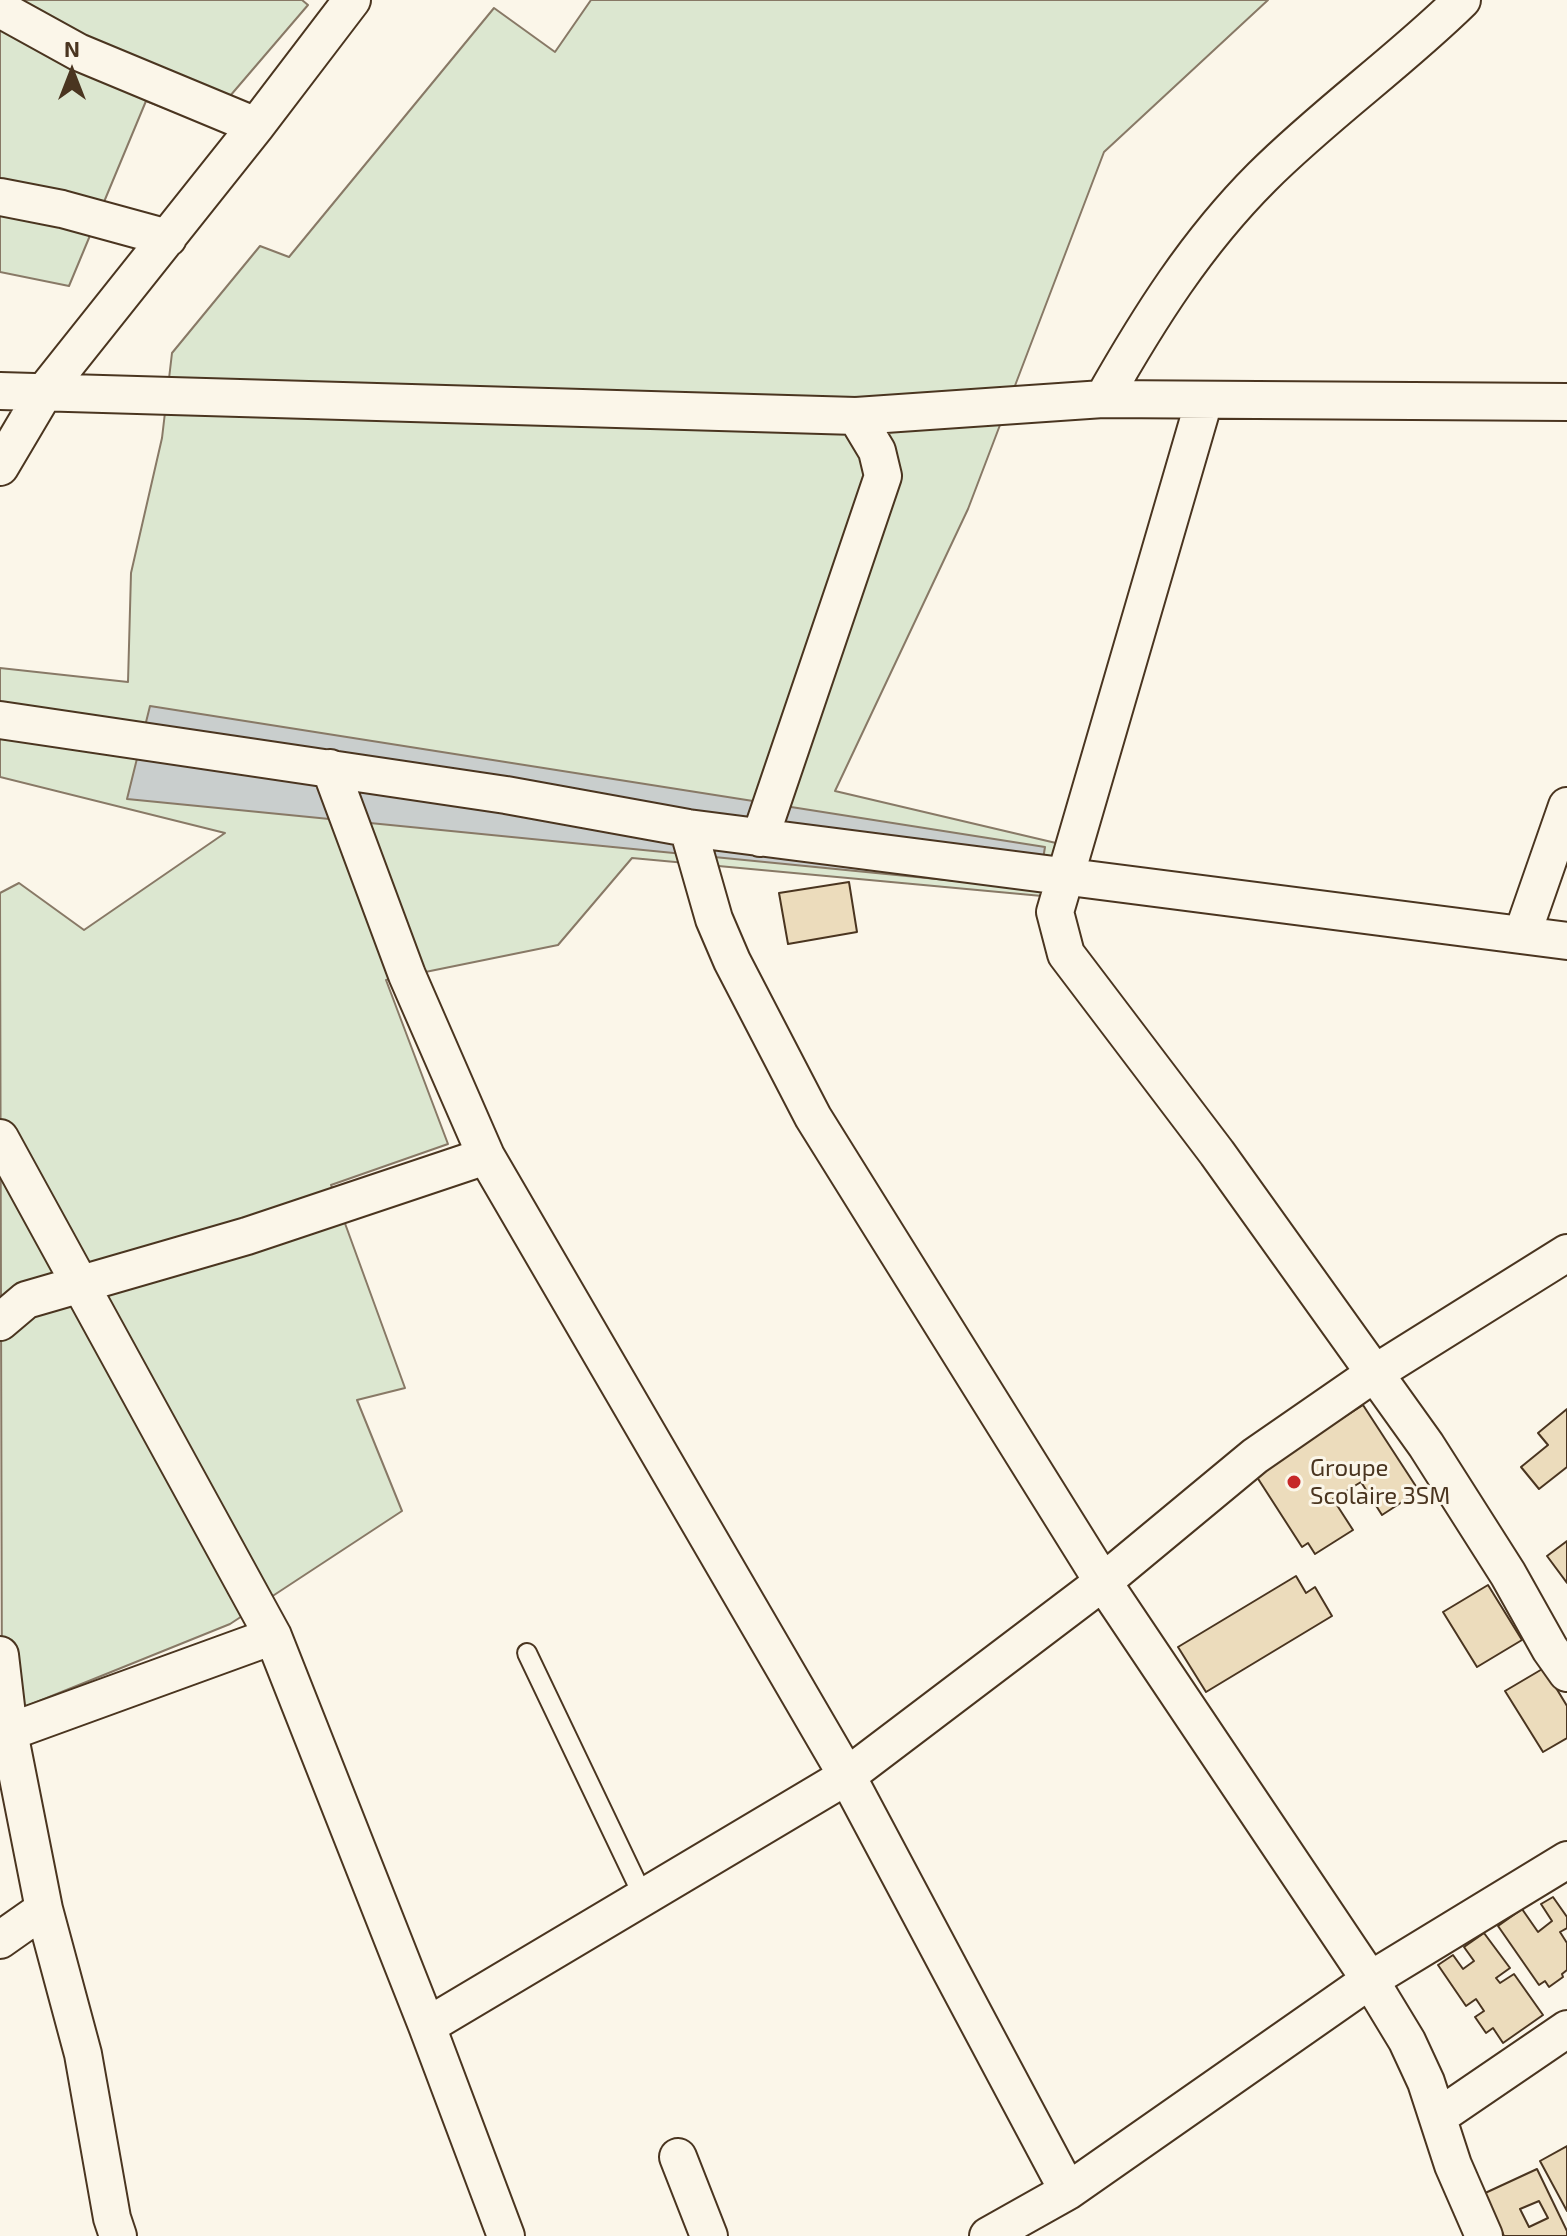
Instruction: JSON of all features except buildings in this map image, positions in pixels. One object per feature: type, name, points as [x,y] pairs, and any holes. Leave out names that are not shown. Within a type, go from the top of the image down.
[{"type":"street","points":[[0,467],[45,391],[352,0]]},
{"type":"street","points":[[1103,399],[1166,294],[1217,226],[1263,177],[1331,115],[1424,38],[1462,0]]},
{"type":"street","points":[[0,9],[78,52],[256,126]]},
{"type":"street","points":[[0,197],[62,209],[168,238]]},
{"type":"street","points":[[0,391],[856,416],[1103,399],[1567,402]]},
{"type":"street","points":[[1204,401],[1055,912],[1066,954],[1217,1153],[1375,1373],[1434,1458],[1567,1673]]},
{"type":"street","points":[[760,838],[883,476],[877,451],[856,416]]},
{"type":"street","points":[[0,720],[330,768],[688,828],[1567,941]]},
{"type":"street","points":[[330,768],[407,975],[486,1156],[847,1776],[1068,2191]]},
{"type":"street","points":[[1522,935],[1567,806]]},
{"type":"street","points":[[688,828],[714,919],[732,961],[813,1117],[1103,1582],[1370,1980],[1407,2041],[1426,2082],[1453,2165],[1484,2236]]},
{"type":"street","points":[[0,1138],[273,1636],[506,2236]]},
{"type":"street","points":[[0,1322],[26,1300],[247,1236],[486,1156]]},
{"type":"street","points":[[427,2026],[847,1776],[1103,1582],[1255,1456],[1375,1373],[1567,1253]]},
{"type":"street","points":[[9,1732],[273,1636]]},
{"type":"street","points":[[0,1655],[9,1732],[44,1909],[83,2054],[112,2218],[118,2236]]},
{"type":"street","points":[[988,2236],[1068,2191],[1370,1980],[1567,1860]]},
{"type":"street","points":[[0,1940],[44,1909]]},
{"type":"street","points":[[1438,2117],[1567,2029]]},
{"type":"street","points":[[678,2157],[709,2236]]},
{"type":"lane","points":[[527,1653],[644,1898]]},
{"type":"green space","points":[[0,0],[302,0],[308,5],[206,124],[146,101],[69,286],[0,272]]},
{"type":"green space","points":[[591,0],[1268,0],[1104,152],[968,509],[835,791],[1056,843],[1042,896],[632,858],[558,945],[386,980],[448,1144],[331,1185],[405,1388],[357,1400],[402,1511],[230,1624],[2,1716],[0,893],[19,883],[84,930],[225,833],[0,777],[0,668],[128,682],[131,573],[162,438],[172,353],[260,246],[289,257],[494,8],[555,52]]},
{"type":"shaded area","points":[[150,706],[1045,847],[1038,889],[127,799]]},
{"type":"place","name":"Groupe Scolaire 3SM","points":[[1294,1482]]}]
